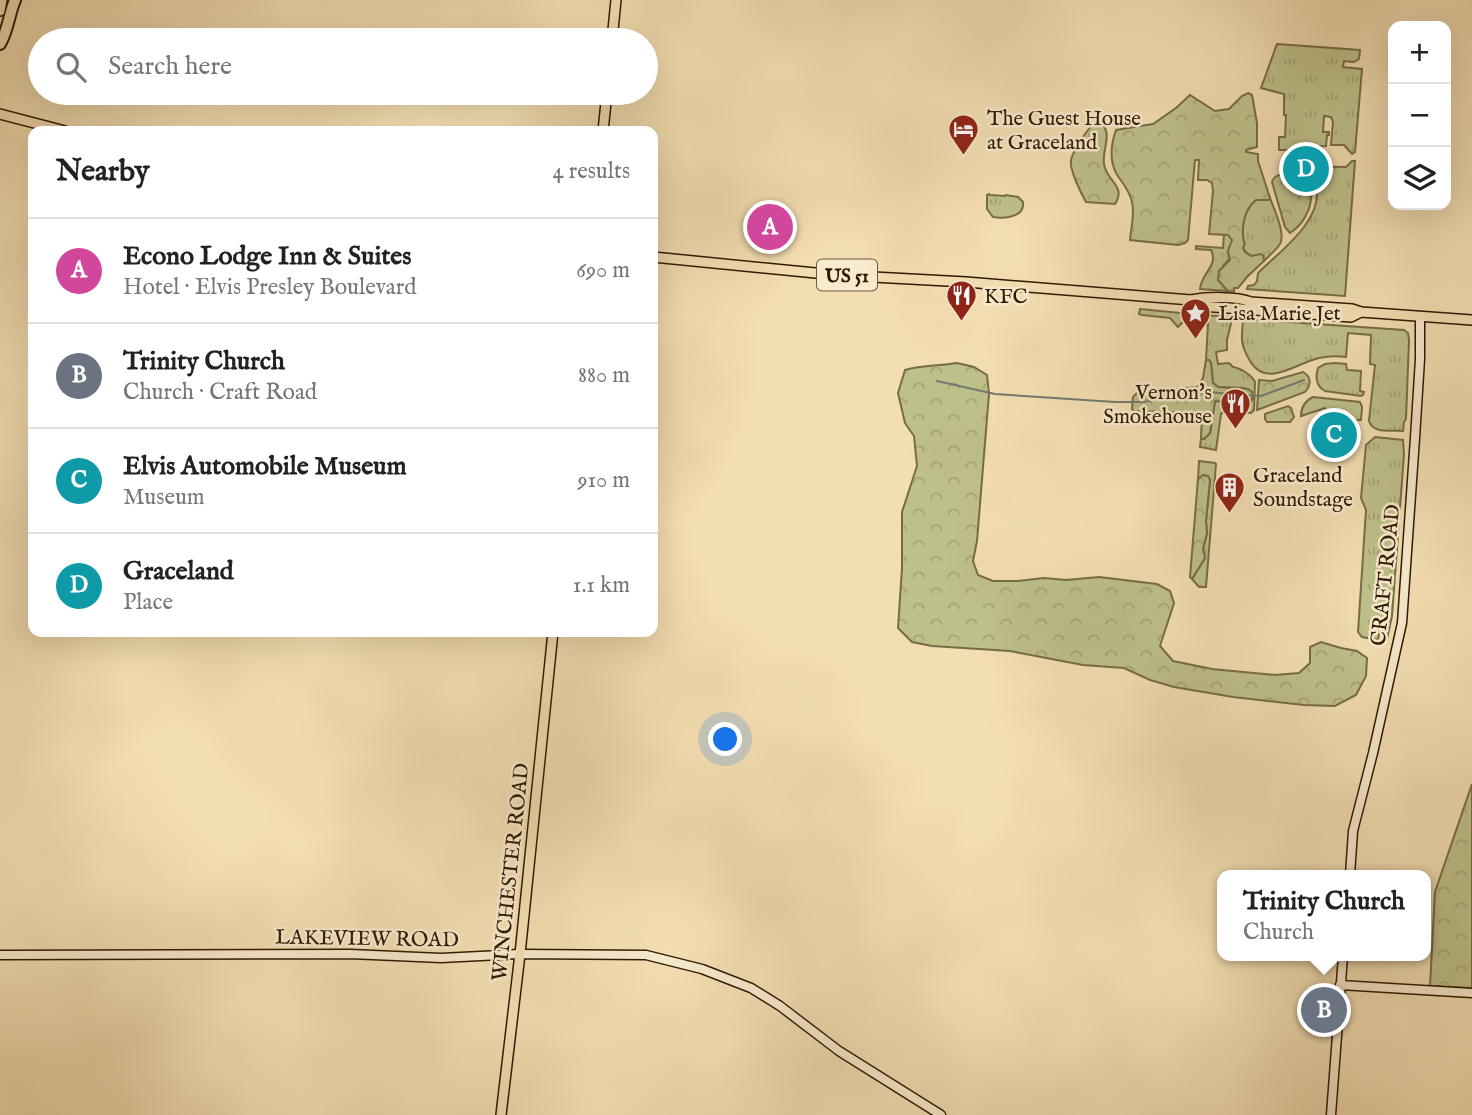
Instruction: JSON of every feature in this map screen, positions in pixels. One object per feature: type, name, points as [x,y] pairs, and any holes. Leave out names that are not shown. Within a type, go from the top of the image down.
[{"type":"highway","points":[[0,44],[5,36],[15,0]]},
{"type":"main road","points":[[0,11],[2,0]]},
{"type":"main road","points":[[613,28],[616,0]]},
{"type":"main road","points":[[604,126],[606,105]]},
{"type":"main road","points":[[0,114],[46,126]]},
{"type":"main road","name":"US 51","points":[[658,257],[836,275],[1191,300],[1201,306],[1211,307],[1351,317],[1361,312],[1472,320]]},
{"type":"main road","name":"WINCHESTER ROAD","points":[[501,1115],[552,637]]},
{"type":"street","name":"CRAFT ROAD","points":[[1350,870],[1353,831],[1402,623],[1420,359],[1420,316]]},
{"type":"street","name":"LAKEVIEW ROAD","points":[[0,955],[342,954],[441,958],[520,954],[646,955],[702,969],[751,988],[780,1006],[839,1051],[941,1115]]},
{"type":"street","points":[[1331,1115],[1342,961]]},
{"type":"street","points":[[1340,985],[1472,993]]},
{"type":"green space","points":[[1277,44],[1360,50],[1359,59],[1354,62],[1344,61],[1343,67],[1362,69],[1355,152],[1352,154],[1344,145],[1331,145],[1333,122],[1331,117],[1324,116],[1323,132],[1329,132],[1326,146],[1305,147],[1305,156],[1299,157],[1294,150],[1279,150],[1279,137],[1285,137],[1284,94],[1261,88]]},
{"type":"green space","points":[[1248,93],[1252,95],[1257,123],[1257,147],[1246,152],[1258,154],[1270,198],[1256,200],[1252,204],[1243,227],[1245,252],[1251,256],[1261,254],[1264,261],[1238,288],[1234,288],[1234,292],[1228,291],[1218,280],[1219,271],[1230,260],[1228,251],[1232,240],[1228,235],[1209,234],[1212,183],[1198,180],[1199,160],[1195,160],[1188,240],[1178,245],[1130,240],[1132,202],[1114,168],[1112,152],[1116,130],[1153,124],[1190,95],[1215,111],[1229,109]]},
{"type":"green space","points":[[1091,126],[1104,126],[1107,135],[1104,164],[1119,193],[1115,204],[1086,202],[1072,169],[1071,160],[1077,146]]},
{"type":"green space","points":[[1355,161],[1345,296],[1247,289],[1257,281],[1258,273],[1299,234],[1314,210],[1317,197],[1315,180],[1308,173],[1295,169],[1295,166],[1346,167]]},
{"type":"green space","points":[[1279,175],[1303,176],[1310,185],[1311,198],[1304,219],[1290,233],[1285,227],[1272,182]]},
{"type":"green space","points":[[989,194],[1018,197],[1023,202],[1023,207],[1013,216],[993,217],[987,209]]},
{"type":"green space","points":[[1270,198],[1282,234],[1280,244],[1264,261],[1263,256],[1249,254],[1243,248],[1243,226],[1252,204],[1256,200]]},
{"type":"green space","points":[[1224,235],[1229,235],[1233,240],[1229,248],[1230,258],[1223,266],[1218,280],[1228,291],[1200,289],[1213,256],[1211,250],[1196,249],[1196,246],[1223,248]]},
{"type":"green space","points":[[1140,309],[1191,314],[1178,327],[1170,318],[1139,314]]},
{"type":"green space","points":[[1192,314],[1232,319],[1227,350],[1216,352],[1218,364],[1229,363],[1249,374],[1255,382],[1254,410],[1251,413],[1224,411],[1221,414],[1216,450],[1200,447],[1201,438],[1204,439],[1210,433],[1215,401],[1248,404],[1253,397],[1244,388],[1218,387],[1213,383],[1211,363],[1206,360],[1208,324],[1203,326],[1200,321],[1191,318]]},
{"type":"green space","points":[[1243,319],[1404,330],[1408,333],[1409,340],[1406,419],[1403,431],[1378,430],[1369,421],[1375,365],[1370,364],[1371,335],[1348,333],[1346,357],[1319,358],[1282,372],[1265,373],[1250,361],[1244,349]]},
{"type":"green space","points":[[1206,360],[1211,363],[1213,383],[1218,387],[1248,389],[1252,392],[1252,397],[1248,404],[1215,401],[1210,433],[1204,439],[1201,438],[1200,413],[1132,409],[1133,397],[1137,393],[1197,387],[1203,378]]},
{"type":"green space","points":[[957,363],[974,367],[987,375],[989,394],[973,561],[978,575],[993,581],[1099,577],[1157,584],[1170,591],[1174,603],[1160,646],[1173,661],[1212,669],[1275,675],[1299,673],[1310,663],[1310,647],[1321,642],[1357,651],[1367,658],[1366,676],[1356,695],[1335,706],[1233,697],[1174,687],[1124,668],[1083,665],[1010,651],[932,646],[912,642],[898,628],[902,512],[917,466],[914,436],[905,423],[898,393],[905,370]]},
{"type":"green space","points":[[1335,363],[1346,364],[1347,370],[1361,371],[1360,391],[1364,392],[1363,395],[1325,391],[1320,387],[1318,368]]},
{"type":"green space","points":[[1303,372],[1310,381],[1305,392],[1257,410],[1259,380],[1272,381]]},
{"type":"green space","points":[[1313,397],[1360,402],[1361,420],[1328,419],[1325,408],[1301,416],[1304,405]]},
{"type":"green space","points":[[1288,406],[1294,417],[1290,422],[1267,422],[1265,419],[1265,414]]},
{"type":"green space","points":[[1375,437],[1403,440],[1404,454],[1392,616],[1387,639],[1384,634],[1379,634],[1378,640],[1362,637],[1358,632],[1366,510],[1361,498],[1366,445]]},
{"type":"green space","points":[[1199,461],[1216,464],[1206,587],[1199,587],[1192,579],[1205,558],[1203,549],[1207,533],[1210,480],[1204,475],[1198,479]]},
{"type":"green space","points":[[1203,475],[1210,480],[1207,533],[1203,549],[1205,558],[1192,579],[1190,577],[1198,479]]},
{"type":"green space","points":[[1472,784],[1472,988],[1430,986],[1435,892]]},
{"type":"waterway","points":[[937,381],[995,394],[1143,402],[1210,392],[1261,396],[1304,380]]},
{"type":"place","name":"The Guest House at Graceland","points":[[964,157]]},
{"type":"place","name":"Graceland","points":[[1306,169]]},
{"type":"place","name":"Econo Lodge Inn & Suites","points":[[770,227]]},
{"type":"place","name":"KFC","points":[[961,323]]},
{"type":"place","name":"Lisa Marie Jet","points":[[1195,340]]},
{"type":"place","name":"Vernon's Smokehouse","points":[[1235,431]]},
{"type":"place","name":"Elvis Automobile Museum","points":[[1334,435]]},
{"type":"place","name":"Graceland Soundstage","points":[[1230,514]]},
{"type":"place","name":"Trinity Church","points":[[1324,1010]]}]
